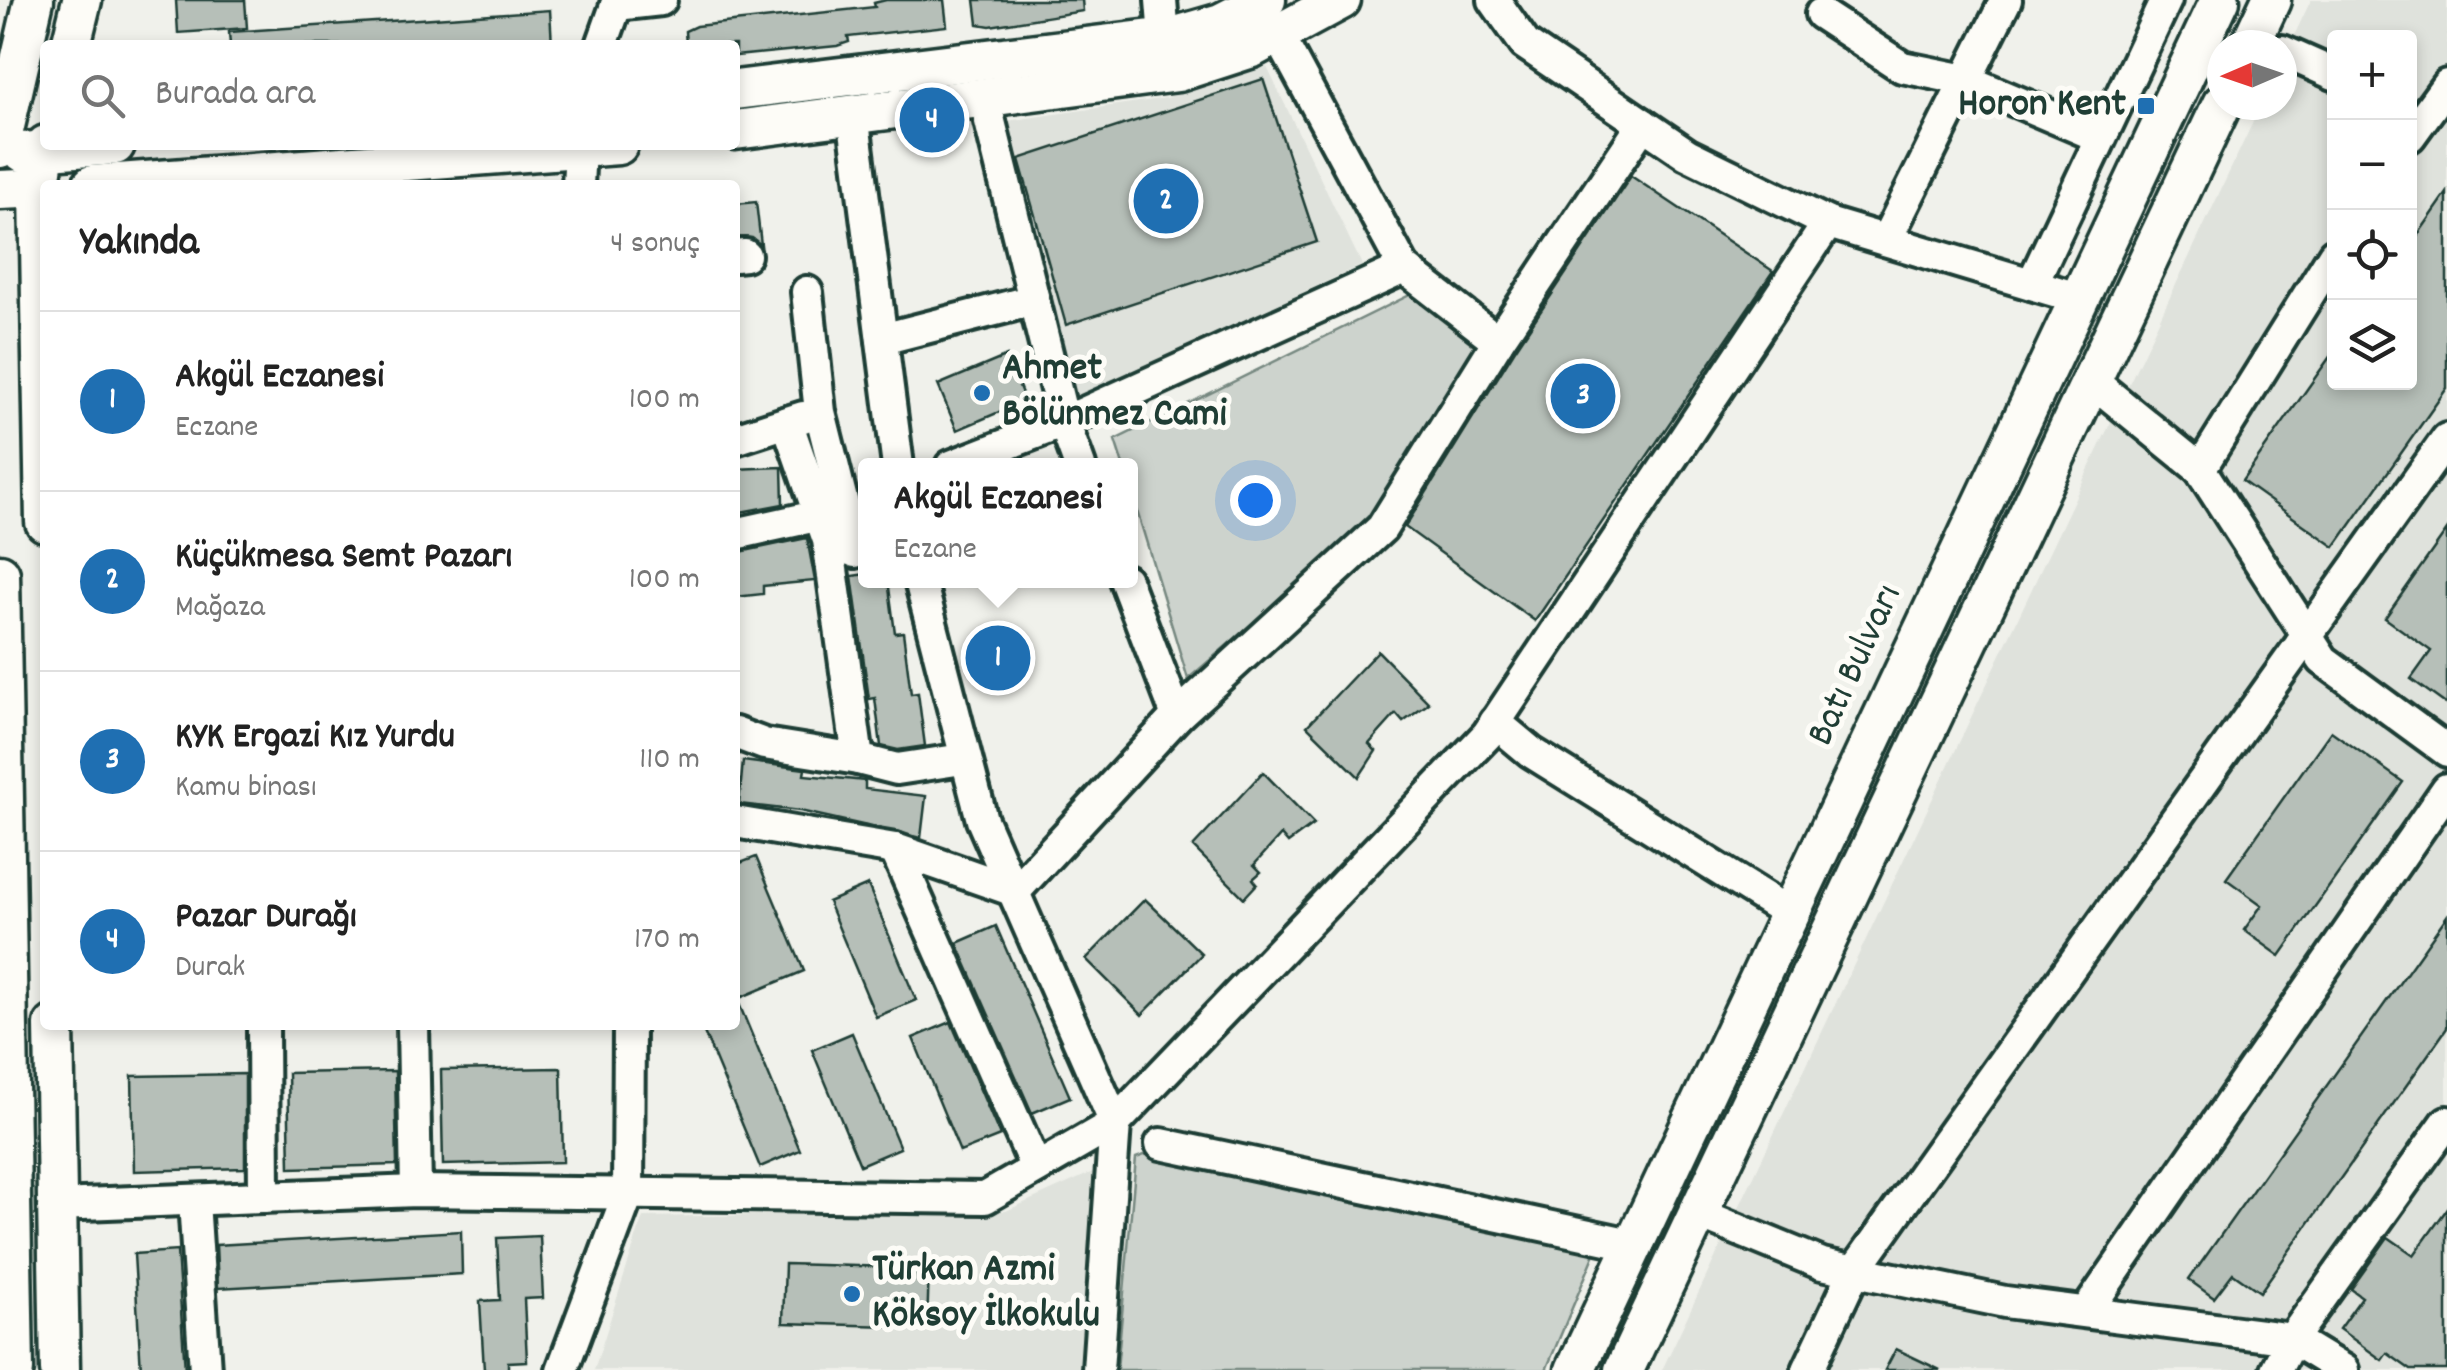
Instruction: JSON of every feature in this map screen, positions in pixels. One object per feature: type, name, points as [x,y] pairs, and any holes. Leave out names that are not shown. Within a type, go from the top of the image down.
[{"type":"main road","points":[[34,0],[0,151],[40,148]]},
{"type":"main road","points":[[72,40],[82,0]]},
{"type":"main road","points":[[740,89],[1164,38],[1220,24],[1266,0]]},
{"type":"main road","points":[[740,129],[1178,72],[1216,63],[1279,36],[1342,0]]},
{"type":"main road","points":[[2266,30],[2271,0]]},
{"type":"main road","name":"Batı Bulvarı","points":[[1575,1370],[2215,11]]},
{"type":"main road","points":[[1624,1370],[1695,1212],[2214,120]]},
{"type":"main road","points":[[43,180],[45,150]]},
{"type":"main road","points":[[242,180],[579,160],[605,150]]},
{"type":"main road","points":[[0,190],[40,188]]},
{"type":"main road","points":[[0,574],[6,1269],[14,1370]]},
{"type":"main road","points":[[54,1030],[60,1370]]},
{"type":"street","points":[[604,40],[617,3],[661,0]]},
{"type":"street","points":[[1161,0],[1164,38]]},
{"type":"street","points":[[1494,0],[1526,44],[1687,154],[1828,223],[2081,299]]},
{"type":"street","points":[[1886,240],[2006,0]]},
{"type":"street","points":[[2032,284],[2165,0],[2215,11]]},
{"type":"street","points":[[1821,14],[1902,67],[1966,80],[2100,137]]},
{"type":"street","points":[[1279,36],[1404,268],[1498,341]]},
{"type":"street","points":[[2297,59],[2327,71]]},
{"type":"street","points":[[2423,121],[2447,86]]},
{"type":"street","points":[[984,97],[1064,422],[1077,458]]},
{"type":"street","points":[[853,114],[897,458]]},
{"type":"street","points":[[1015,892],[1176,716],[1382,528],[1498,341],[1643,124]]},
{"type":"street","points":[[57,1205],[416,1191],[984,1198],[1114,1124],[1495,722],[1828,223]]},
{"type":"street","points":[[2200,469],[2327,265]]},
{"type":"street","points":[[972,458],[1064,422],[1404,268]]},
{"type":"street","points":[[807,292],[858,760]]},
{"type":"street","points":[[882,339],[1034,300]]},
{"type":"street","points":[[2092,381],[2200,469],[2323,660],[2447,750]]},
{"type":"street","points":[[740,436],[820,412]]},
{"type":"street","points":[[787,422],[855,552]]},
{"type":"street","points":[[1808,1370],[1855,1270],[2447,440]]},
{"type":"street","points":[[740,533],[833,512]]},
{"type":"street","points":[[922,588],[982,820],[1114,1124],[1098,1370]]},
{"type":"street","points":[[1127,588],[1176,716]]},
{"type":"street","points":[[1495,722],[1531,752],[1789,913]]},
{"type":"street","points":[[740,735],[764,744],[897,770],[963,758]]},
{"type":"street","points":[[2086,1312],[2447,789]]},
{"type":"street","points":[[740,823],[895,849],[1015,892]]},
{"type":"street","points":[[895,849],[1036,1168]]},
{"type":"street","points":[[262,1030],[264,1197]]},
{"type":"street","points":[[414,1030],[416,1191]]},
{"type":"street","points":[[562,1370],[628,1194],[629,1030]]},
{"type":"street","points":[[2276,1370],[2292,1338],[2447,1122]]},
{"type":"street","points":[[1161,1144],[1632,1244]]},
{"type":"street","points":[[194,1201],[205,1370]]},
{"type":"street","points":[[1695,1212],[1822,1264],[2005,1302],[2292,1338],[2342,1370]]},
{"type":"shaded area","points":[[2311,0],[2447,0],[2447,1370],[1662,1370],[2254,120],[2297,120],[2297,30]]},
{"type":"shaded area","points":[[1267,67],[1362,265],[1071,400],[1000,122],[1166,98]]},
{"type":"shaded area","points":[[1420,290],[1477,342],[1378,515],[1188,679],[1138,514],[1138,458],[1121,458],[1115,440]]},
{"type":"shaded area","points":[[1156,1151],[1596,1251],[1546,1370],[1117,1370],[1136,1158]]},
{"type":"shaded area","name":"Türkan Azmi Köksoy İlkokulu","points":[[1095,1171],[1080,1370],[594,1370],[643,1217],[1006,1211]]},
{"type":"building","points":[[176,0],[245,0],[247,28],[178,33]]},
{"type":"building","points":[[944,0],[947,26],[848,37],[849,42],[837,46],[740,56],[740,40],[686,40],[685,31],[696,26],[875,7],[874,3]]},
{"type":"building","points":[[975,0],[1082,0],[1083,11],[990,26],[978,24]]},
{"type":"building","points":[[550,10],[552,40],[230,40],[229,32]]},
{"type":"building","points":[[1263,79],[1317,242],[1066,325],[1019,159]]},
{"type":"building","points":[[1631,176],[1773,271],[1535,621],[1405,527],[1514,351]]},
{"type":"building","points":[[2447,193],[2447,388],[2335,547],[2242,481],[2327,361],[2327,390],[2417,390],[2417,236]]},
{"type":"building","points":[[756,202],[761,245],[752,238],[740,237],[740,204]]},
{"type":"building","name":"Ahmet Bölünmez Cami","points":[[1007,356],[1025,401],[957,430],[938,385]]},
{"type":"building","points":[[782,467],[783,504],[740,512],[740,469]]},
{"type":"building","points":[[2447,530],[2447,705],[2411,679],[2431,651],[2385,618]]},
{"type":"building","points":[[807,538],[815,581],[763,586],[763,594],[740,596],[740,552]]},
{"type":"building","points":[[858,575],[858,588],[889,588],[895,633],[903,632],[911,694],[918,693],[925,746],[898,750],[881,746],[875,698],[869,699],[852,576]]},
{"type":"building","points":[[1378,651],[1429,703],[1403,722],[1396,714],[1369,744],[1376,751],[1359,777],[1307,726]]},
{"type":"building","points":[[2331,731],[2403,782],[2280,956],[2244,930],[2262,905],[2226,879]]},
{"type":"building","points":[[743,761],[805,769],[804,775],[865,781],[865,789],[926,796],[921,838],[800,811],[740,804]]},
{"type":"building","points":[[1263,772],[1314,824],[1288,843],[1281,835],[1254,865],[1261,872],[1253,879],[1257,884],[1244,898],[1193,847]]},
{"type":"building","points":[[756,857],[804,971],[740,998],[740,863]]},
{"type":"building","points":[[868,885],[916,1000],[876,1017],[828,902]]},
{"type":"building","points":[[1145,899],[1202,954],[1142,1015],[1086,959]]},
{"type":"building","points":[[2447,916],[2447,1028],[2260,1292],[2233,1273],[2214,1298],[2189,1280]]},
{"type":"building","points":[[996,926],[1070,1097],[1032,1113],[957,943]]},
{"type":"building","points":[[740,1006],[800,1150],[760,1167],[703,1030],[740,1030]]},
{"type":"building","points":[[951,1022],[1000,1136],[960,1152],[913,1038]]},
{"type":"building","points":[[852,1033],[900,1148],[860,1165],[812,1050]]},
{"type":"building","points":[[561,1068],[563,1162],[443,1165],[441,1070]]},
{"type":"building","points":[[395,1071],[397,1165],[290,1168],[288,1073]]},
{"type":"building","points":[[245,1074],[245,1168],[134,1171],[132,1076]]},
{"type":"building","points":[[2447,1209],[2447,1370],[2411,1370],[2387,1353],[2382,1360],[2339,1329],[2362,1297],[2351,1289],[2388,1237],[2414,1255]]},
{"type":"building","points":[[461,1231],[462,1274],[218,1288],[216,1245]]},
{"type":"building","points":[[540,1236],[543,1298],[524,1299],[527,1361],[508,1362],[508,1370],[484,1370],[480,1301],[500,1300],[497,1238]]},
{"type":"building","points":[[177,1251],[185,1370],[141,1370],[134,1254]]},
{"type":"building","points":[[785,1264],[929,1268],[927,1327],[783,1323]]},
{"type":"building","points":[[1896,1349],[1940,1370],[1885,1370]]},
{"type":"place","name":"Horon Kent","points":[[2146,106]]},
{"type":"place","name":"Pazar Durağı","points":[[932,120]]},
{"type":"place","name":"Küçükmesa Semt Pazarı","points":[[1166,201]]},
{"type":"place","name":"Ahmet Bölünmez Cami","points":[[982,393]]},
{"type":"place","name":"KYK Ergazi Kız Yurdu","points":[[1583,396]]},
{"type":"place","name":"Akgül Eczanesi","points":[[998,658]]},
{"type":"place","name":"Türkan Azmi Köksoy İlkokulu","points":[[852,1294]]}]
